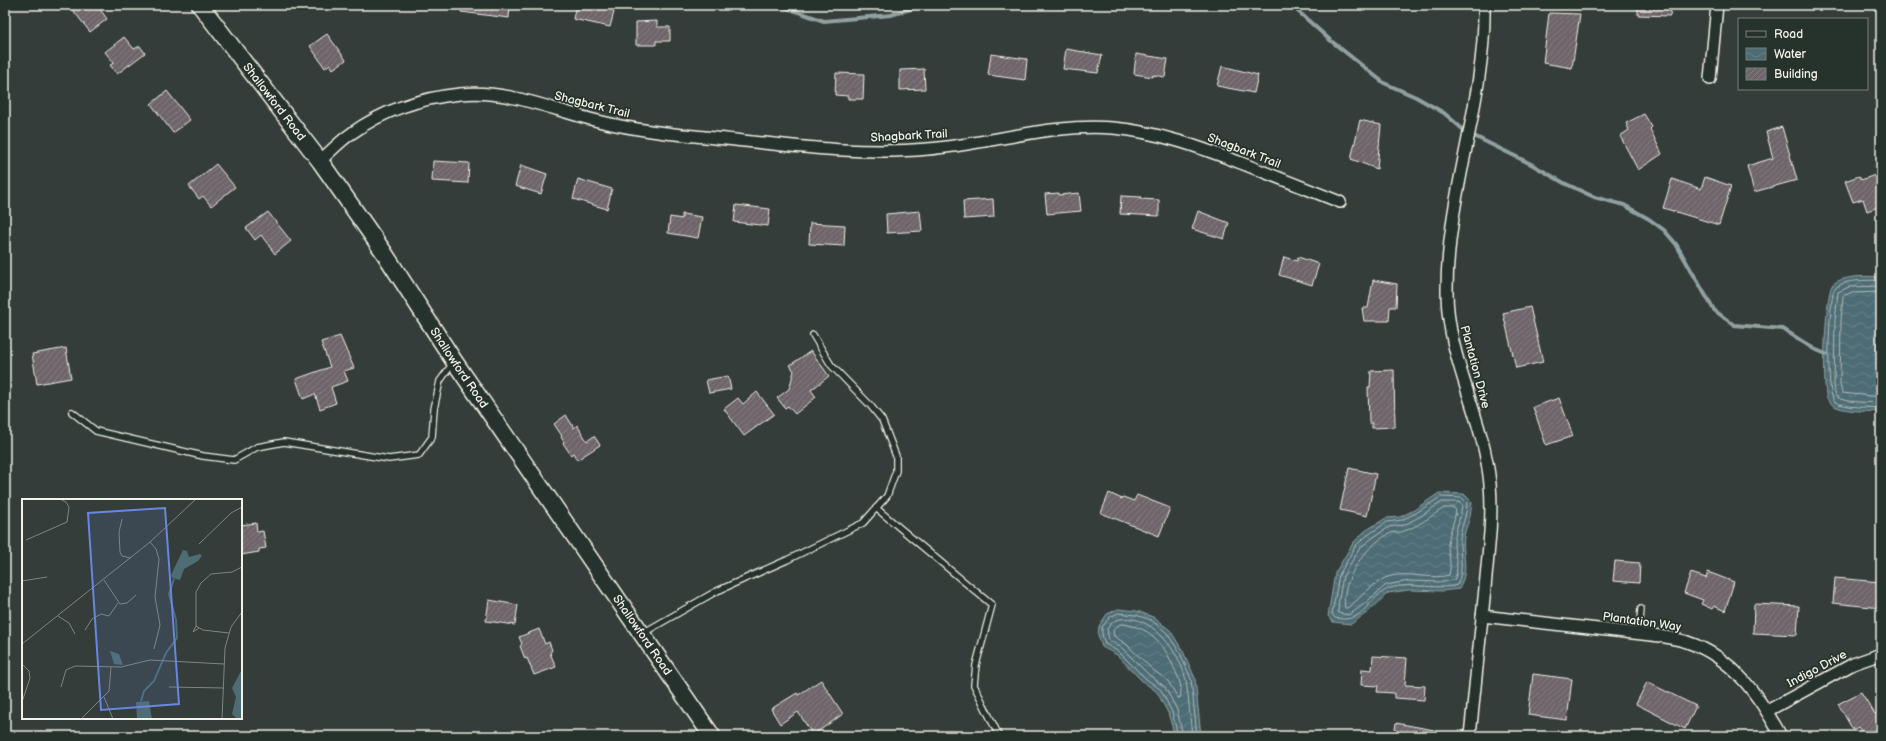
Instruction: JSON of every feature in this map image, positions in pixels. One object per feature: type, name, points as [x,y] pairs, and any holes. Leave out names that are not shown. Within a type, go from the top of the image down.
[{"type":"street","name":"Shallowford Road","points":[[200,5],[320,161],[383,251],[454,361],[712,736]]},
{"type":"street","name":"Plantation Drive","points":[[1470,736],[1491,524],[1490,484],[1483,442],[1460,371],[1451,334],[1447,291],[1448,247],[1480,71],[1484,5]]},
{"type":"street","points":[[1710,79],[1717,5]]},
{"type":"street","name":"Shagbark Trail","points":[[320,161],[351,133],[387,112],[426,99],[471,94],[512,98],[593,120],[652,132],[849,151],[887,152],[928,150],[968,145],[1059,129],[1113,128],[1153,134],[1192,144],[1340,202]]},
{"type":"street","name":"Plantation Way","points":[[1482,616],[1639,633],[1687,642],[1713,654],[1734,669],[1752,688],[1781,736]]},
{"type":"street","name":"Indigo Drive","points":[[1767,711],[1853,664],[1881,654]]},
{"type":"lane","points":[[642,633],[715,592],[787,560],[863,523],[887,496],[896,471],[896,456],[882,420],[870,405],[831,365],[813,335]]},
{"type":"lane","points":[[72,412],[96,431],[203,456],[234,460],[257,447],[284,442],[389,460],[419,455],[432,437],[434,409],[440,381],[454,361]]},
{"type":"lane","points":[[876,508],[992,605],[976,665],[974,685],[998,736]]},
{"type":"lane","points":[[1639,633],[1642,610]]},
{"type":"water","points":[[1870,276],[1881,277],[1881,412],[1843,409],[1832,404],[1828,400],[1825,390],[1826,320],[1830,290],[1833,284],[1843,279]]},
{"type":"water","points":[[1439,493],[1464,494],[1472,502],[1470,517],[1465,530],[1465,567],[1459,589],[1442,591],[1409,590],[1388,593],[1368,612],[1351,624],[1333,622],[1328,616],[1335,573],[1353,543],[1365,531],[1386,518],[1400,517],[1414,510]]},
{"type":"water","points":[[1118,609],[1137,611],[1153,617],[1170,630],[1183,651],[1195,678],[1201,736],[1175,736],[1168,713],[1157,692],[1142,681],[1117,655],[1102,647],[1098,635],[1099,626],[1107,614]]},
{"type":"building","points":[[69,5],[97,5],[107,19],[90,32]]},
{"type":"building","points":[[462,5],[510,5],[509,18],[461,12]]},
{"type":"building","points":[[576,5],[603,5],[615,8],[610,27],[573,19]]},
{"type":"building","points":[[1638,5],[1671,5],[1670,16],[1638,15]]},
{"type":"building","points":[[1549,13],[1580,14],[1572,68],[1543,63]]},
{"type":"building","points":[[657,21],[657,27],[670,27],[670,41],[656,41],[656,45],[636,45],[636,22]]},
{"type":"building","points":[[327,34],[346,60],[333,69],[330,64],[325,68],[310,46]]},
{"type":"building","points":[[124,37],[134,49],[140,46],[145,53],[117,74],[110,65],[114,63],[105,52]]},
{"type":"building","points":[[1066,49],[1102,55],[1098,73],[1063,69]]},
{"type":"building","points":[[991,54],[1027,59],[1025,80],[988,75]]},
{"type":"building","points":[[1136,54],[1168,59],[1165,77],[1134,74]]},
{"type":"building","points":[[1222,66],[1258,75],[1254,93],[1217,86]]},
{"type":"building","points":[[924,69],[925,89],[900,90],[900,70]]},
{"type":"building","points":[[836,73],[864,74],[863,99],[848,99],[848,96],[835,95]]},
{"type":"building","points":[[167,91],[190,120],[173,133],[151,104]]},
{"type":"building","points":[[1644,114],[1652,127],[1650,129],[1662,154],[1638,170],[1620,136],[1629,130],[1626,123]]},
{"type":"building","points":[[1360,120],[1381,125],[1377,169],[1351,159]]},
{"type":"building","points":[[1782,127],[1797,180],[1754,192],[1747,166],[1773,158],[1766,132]]},
{"type":"building","points":[[433,161],[469,163],[468,183],[432,181]]},
{"type":"building","points":[[216,164],[235,187],[211,206],[203,196],[199,199],[189,186]]},
{"type":"building","points":[[521,165],[547,174],[541,194],[515,186]]},
{"type":"building","points":[[1881,173],[1881,206],[1867,211],[1863,199],[1853,202],[1845,181],[1859,176],[1861,180]]},
{"type":"building","points":[[1705,177],[1731,186],[1719,225],[1663,208],[1672,179],[1701,189]]},
{"type":"building","points":[[578,179],[612,189],[607,209],[573,199]]},
{"type":"building","points":[[1059,193],[1059,195],[1079,193],[1081,211],[1047,214],[1045,194]]},
{"type":"building","points":[[1121,196],[1159,200],[1159,216],[1120,214]]},
{"type":"building","points":[[993,199],[994,217],[964,219],[963,201]]},
{"type":"building","points":[[736,205],[770,209],[768,226],[734,222]]},
{"type":"building","points":[[920,211],[922,231],[887,233],[886,214]]},
{"type":"building","points":[[1198,211],[1229,223],[1224,239],[1192,229]]},
{"type":"building","points":[[268,212],[291,241],[275,254],[261,235],[255,240],[246,228]]},
{"type":"building","points":[[682,214],[702,217],[698,238],[668,233],[670,217],[682,219]]},
{"type":"building","points":[[810,223],[845,225],[844,246],[809,244]]},
{"type":"building","points":[[1284,257],[1297,261],[1298,257],[1319,264],[1312,285],[1279,275]]},
{"type":"building","points":[[1373,280],[1397,284],[1396,307],[1390,307],[1389,321],[1364,321],[1362,308],[1368,308]]},
{"type":"building","points":[[1530,307],[1543,362],[1516,368],[1503,313]]},
{"type":"building","points":[[340,336],[354,368],[344,371],[348,381],[331,387],[336,403],[320,409],[315,394],[303,399],[296,379],[330,367],[321,342]]},
{"type":"building","points":[[66,348],[71,378],[37,384],[32,354]]},
{"type":"building","points":[[811,351],[829,376],[811,390],[816,397],[795,414],[788,406],[785,408],[777,398],[789,389],[794,371],[790,365]]},
{"type":"building","points":[[1394,370],[1395,427],[1372,428],[1372,423],[1369,423],[1368,387],[1370,387],[1371,371]]},
{"type":"building","points":[[728,376],[731,389],[709,393],[706,380]]},
{"type":"building","points":[[757,392],[774,414],[744,436],[724,409],[738,398],[743,404]]},
{"type":"building","points":[[1559,398],[1573,436],[1546,445],[1533,407]]},
{"type":"building","points":[[566,415],[574,428],[577,425],[587,441],[594,436],[600,445],[577,460],[573,453],[571,455],[563,443],[562,436],[554,424]]},
{"type":"building","points":[[1349,468],[1376,474],[1367,516],[1340,510]]},
{"type":"building","points":[[1109,493],[1122,499],[1123,497],[1134,501],[1137,495],[1170,508],[1159,536],[1101,513]]},
{"type":"building","points":[[256,523],[257,532],[263,531],[266,548],[259,549],[259,552],[242,555],[242,525]]},
{"type":"building","points":[[1615,561],[1640,563],[1639,583],[1613,581]]},
{"type":"building","points":[[1708,572],[1734,582],[1725,611],[1714,606],[1712,609],[1701,604],[1703,600],[1684,593],[1691,573],[1706,578]]},
{"type":"building","points":[[1835,578],[1881,582],[1881,608],[1833,603]]},
{"type":"building","points":[[489,600],[518,605],[515,625],[486,621]]},
{"type":"building","points":[[1754,604],[1799,606],[1797,635],[1753,633]]},
{"type":"building","points":[[539,629],[545,644],[549,642],[552,650],[550,653],[556,667],[534,675],[527,658],[525,659],[520,646],[522,644],[519,637]]},
{"type":"building","points":[[1373,656],[1407,658],[1405,685],[1425,686],[1424,700],[1394,698],[1394,693],[1377,692],[1378,686],[1361,685],[1362,669],[1372,670]]},
{"type":"building","points":[[1533,674],[1572,679],[1567,720],[1528,715]]},
{"type":"building","points":[[821,680],[843,714],[813,735],[798,712],[780,724],[771,709],[797,693],[798,695]]},
{"type":"building","points":[[1647,682],[1696,706],[1685,729],[1636,704]]},
{"type":"building","points":[[1861,692],[1875,714],[1881,711],[1881,727],[1865,736],[1858,727],[1853,730],[1838,704]]},
{"type":"building","points":[[1396,723],[1434,730],[1433,736],[1394,736]]},
{"type":"waterway","points":[[779,5],[824,21],[891,15],[923,5]]},
{"type":"waterway","points":[[1291,5],[1330,40],[1384,83],[1416,97],[1444,113],[1466,132],[1531,164],[1564,183],[1594,197],[1624,205],[1649,219],[1664,230],[1676,244],[1714,310],[1734,325],[1783,329],[1814,349],[1826,354]]}]
